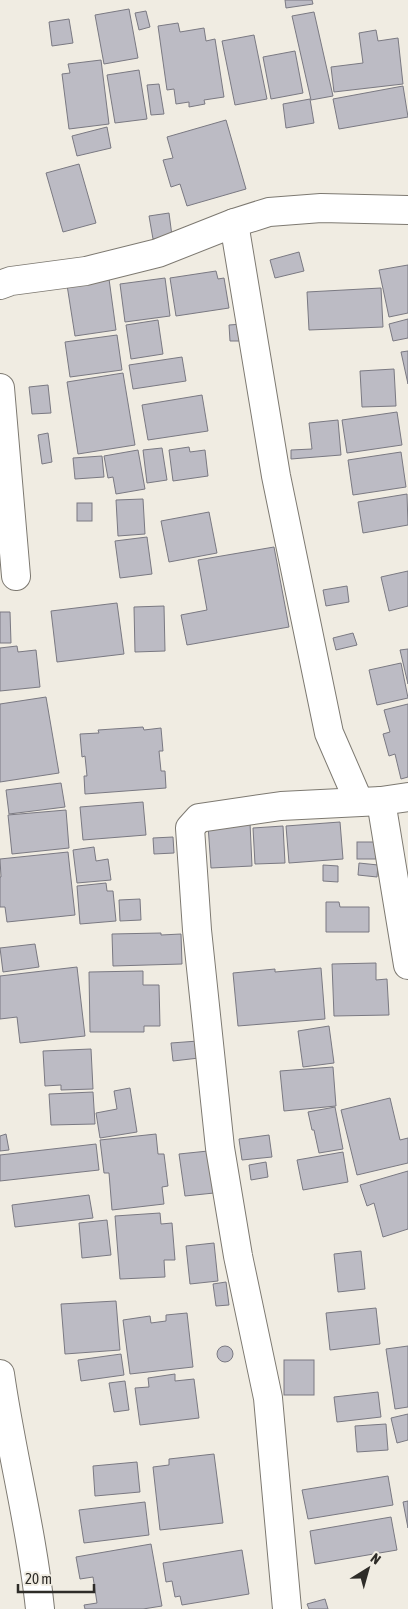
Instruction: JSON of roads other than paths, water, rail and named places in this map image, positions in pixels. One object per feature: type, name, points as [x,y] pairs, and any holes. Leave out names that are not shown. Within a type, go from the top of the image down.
[{"type":"street","points":[[0,285],[11,281],[86,271],[158,253],[234,223],[269,212],[321,208],[408,210]]},
{"type":"street","points":[[234,223],[276,476],[329,732],[370,802],[408,965]]},
{"type":"street","points":[[0,388],[16,576]]},
{"type":"street","points":[[288,1609],[268,1398],[238,1256],[220,1148],[196,930],[190,828],[199,818],[281,806],[370,802],[408,797]]},
{"type":"street","points":[[0,1374],[5,1410],[36,1570],[40,1609]]}]
